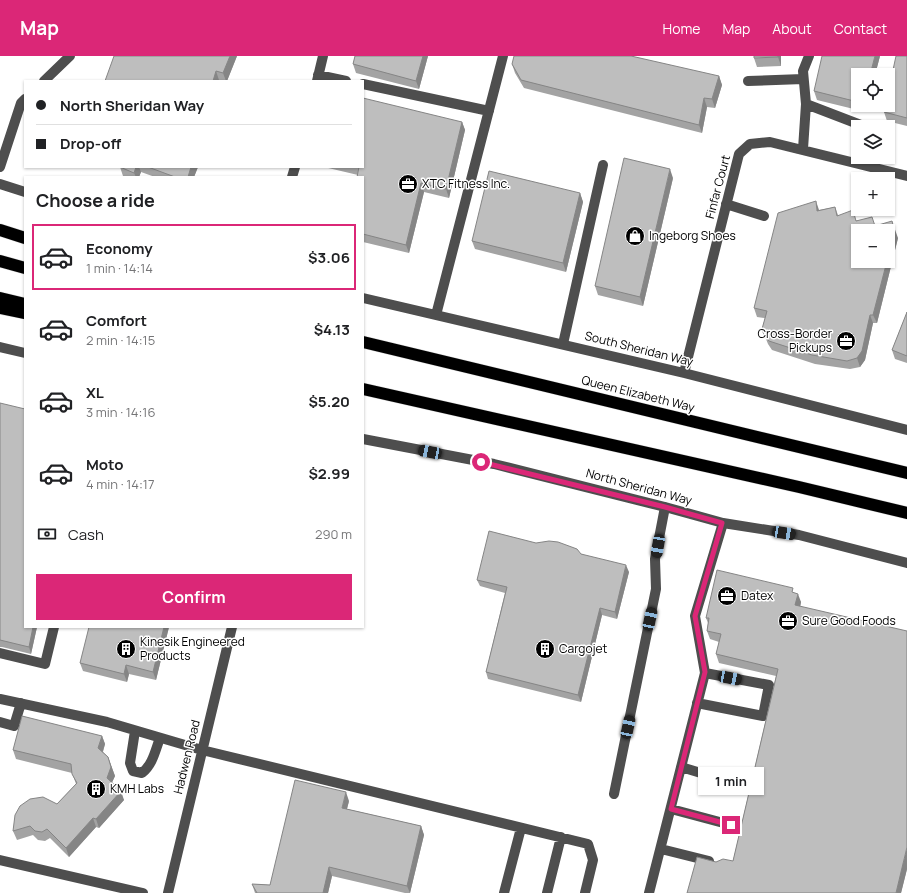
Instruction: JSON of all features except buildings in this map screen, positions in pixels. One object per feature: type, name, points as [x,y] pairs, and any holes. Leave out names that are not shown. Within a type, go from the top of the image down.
[{"type":"highway","points":[[0,230],[24,238]]},
{"type":"highway","points":[[0,261],[24,268]]},
{"type":"highway","points":[[0,298],[24,304]]},
{"type":"highway","points":[[0,308],[24,313]]},
{"type":"highway","name":"Queen Elizabeth Way","points":[[364,342],[907,473]]},
{"type":"highway","points":[[364,389],[799,487],[907,513]]},
{"type":"street","points":[[45,80],[70,56]]},
{"type":"street","points":[[323,56],[318,78],[337,80]]},
{"type":"street","points":[[436,315],[503,56]]},
{"type":"street","points":[[803,150],[806,104],[802,71],[809,56]]},
{"type":"street","points":[[748,81],[803,79]]},
{"type":"street","points":[[364,84],[489,110]]},
{"type":"street","points":[[0,167],[21,103],[24,100]]},
{"type":"street","points":[[806,104],[851,121]]},
{"type":"street","name":"Finfar Court","points":[[684,373],[739,154],[750,144],[770,142],[907,176]]},
{"type":"street","points":[[563,344],[603,165]]},
{"type":"street","points":[[0,184],[24,192]]},
{"type":"street","points":[[726,204],[764,216]]},
{"type":"street","name":"South Sheridan Way","points":[[364,298],[684,373],[907,430]]},
{"type":"street","points":[[0,347],[24,353]]},
{"type":"street","name":"North Sheridan Way","points":[[364,439],[494,464],[665,507],[722,523],[799,535],[907,563]]},
{"type":"street","points":[[614,794],[656,588],[655,559],[665,507]]},
{"type":"street","points":[[651,893],[660,850],[705,672],[695,616],[722,523]]},
{"type":"street","points":[[0,653],[45,664],[54,628]]},
{"type":"street","name":"Hadwen Road","points":[[168,893],[232,628]]},
{"type":"street","points":[[697,703],[763,716],[769,685],[705,672]]},
{"type":"street","points":[[0,699],[107,722],[202,750],[588,844],[594,860],[585,893]]},
{"type":"street","points":[[0,722],[14,726],[21,704]]},
{"type":"street","points":[[135,731],[130,763],[133,771],[142,773],[148,768],[160,738]]},
{"type":"street","points":[[681,767],[744,786]]},
{"type":"street","points":[[671,809],[731,825]]},
{"type":"street","points":[[504,893],[521,828]]},
{"type":"street","points":[[547,893],[561,837]]},
{"type":"street","points":[[660,850],[721,864]]},
{"type":"street","points":[[0,860],[143,893]]},
{"type":"place","name":"XTC Fitness Inc.","points":[[408,184]]},
{"type":"place","name":"Ingeborg Shoes","points":[[635,236]]},
{"type":"place","name":"Cross-Border Pickups","points":[[846,341]]},
{"type":"place","name":"Datex","points":[[727,596]]},
{"type":"place","name":"Sure Good Foods","points":[[788,621]]},
{"type":"place","name":"Kinesik Engineered Products","points":[[126,649]]},
{"type":"place","name":"Cargojet","points":[[545,649]]},
{"type":"place","name":"KMH Labs","points":[[96,789]]},
{"type":"route","points":[[481,462],[665,507],[722,523],[695,616],[705,672],[671,809],[731,825]]}]
